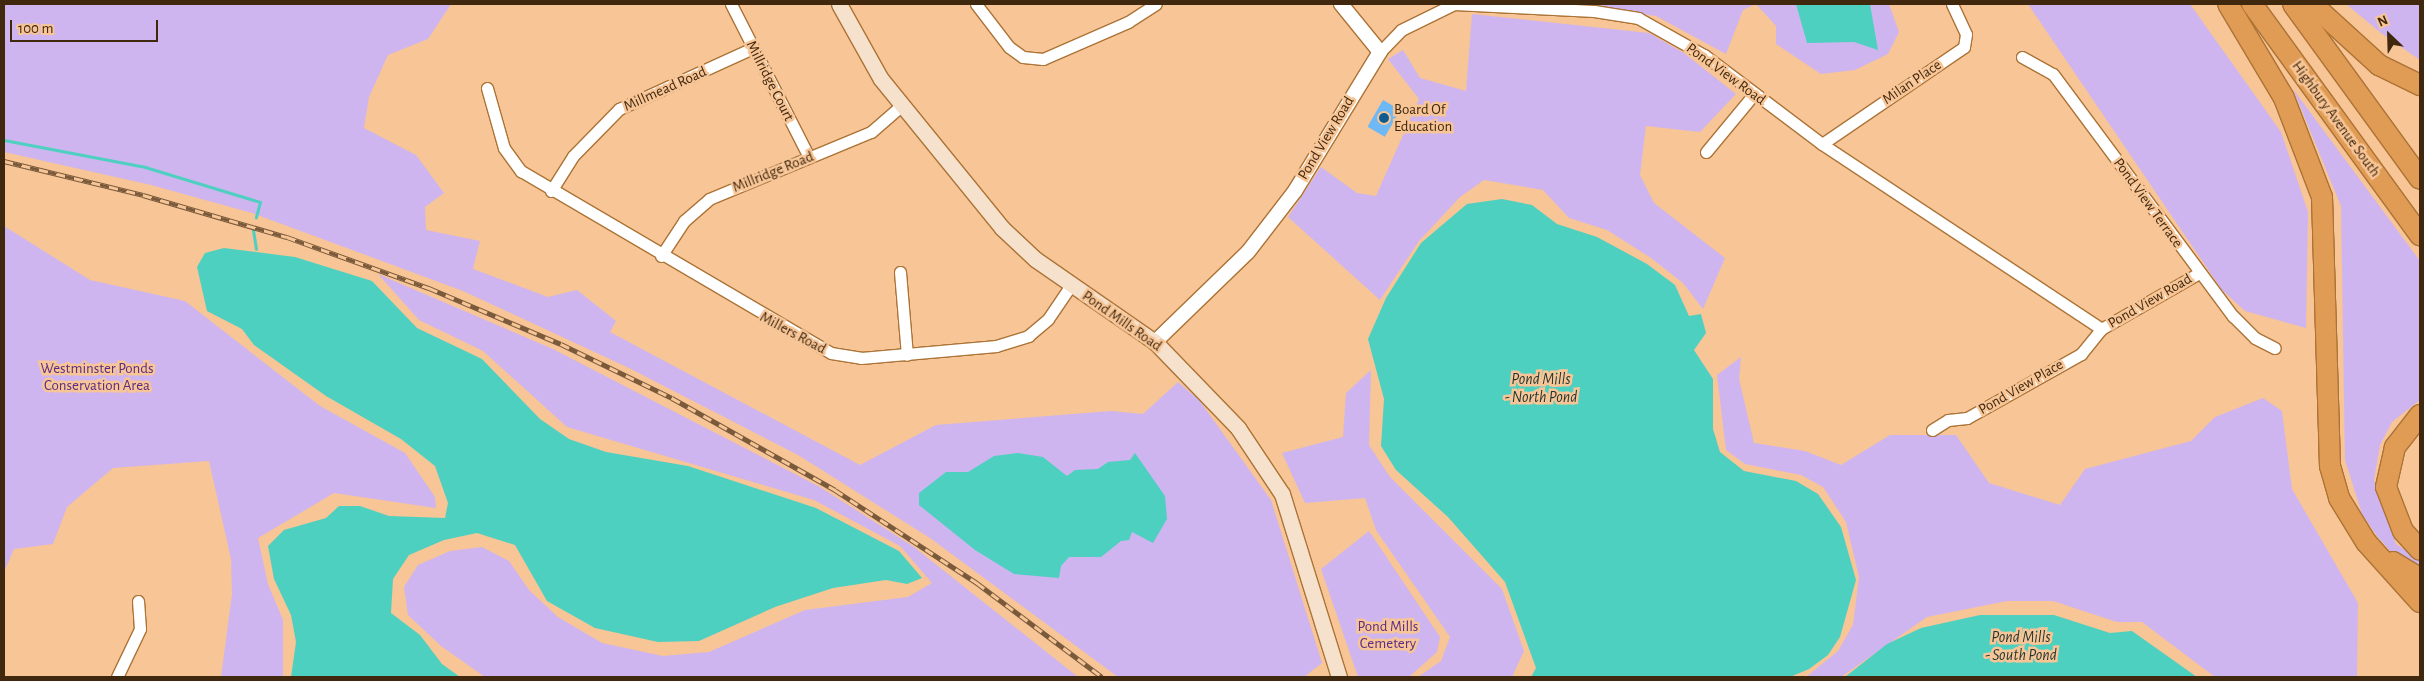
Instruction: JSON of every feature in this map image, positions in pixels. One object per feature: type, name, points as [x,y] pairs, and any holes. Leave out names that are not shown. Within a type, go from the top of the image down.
[{"type":"highway","points":[[2228,4],[2284,98],[2322,197],[2330,466],[2339,498],[2355,528],[2420,602]]},
{"type":"highway","name":"Highbury Avenue South","points":[[2252,4],[2420,235]]},
{"type":"highway","points":[[2293,4],[2420,179]]},
{"type":"highway","points":[[2312,4],[2379,65],[2420,85]]},
{"type":"highway","points":[[2420,415],[2395,447],[2386,487],[2403,531],[2420,550]]},
{"type":"highway","points":[[2379,554],[2420,578]]},
{"type":"main road","name":"Pond Mills Road","points":[[839,4],[901,106],[1002,228],[1071,285],[1155,342],[1238,428],[1282,494],[1339,677]]},
{"type":"street","name":"Millridge Court","points":[[731,4],[809,157]]},
{"type":"street","points":[[976,4],[1009,47],[1023,57],[1043,59],[1128,22],[1156,4]]},
{"type":"street","points":[[1341,4],[1380,52]]},
{"type":"street","name":"Pond View Road","points":[[1155,342],[1248,252],[1295,191],[1380,52],[1401,30],[1454,4],[1594,11],[1638,18],[1704,55],[1822,144],[2101,329],[2199,273]]},
{"type":"street","name":"Milan Place","points":[[1822,144],[1964,46],[1966,34],[1952,4]]},
{"type":"street","name":"Millmead Road","points":[[551,191],[573,156],[619,110],[753,48]]},
{"type":"street","name":"Pond View Terrace","points":[[2022,57],[2054,74],[2199,273],[2255,338],[2275,348]]},
{"type":"street","name":"Millers Road","points":[[488,88],[504,148],[521,171],[660,256],[831,353],[861,358],[996,346],[1028,336],[1048,320],[1071,285]]},
{"type":"street","points":[[1706,152],[1754,94]]},
{"type":"street","name":"Millridge Road","points":[[660,256],[696,207],[871,132],[901,106]]},
{"type":"street","points":[[900,272],[907,355]]},
{"type":"street","name":"Pond View Place","points":[[1932,430],[1948,420],[1966,418],[2080,354],[2101,329]]},
{"type":"street","points":[[117,677],[140,629],[138,601]]},
{"type":"green space","points":[[4,4],[451,4],[428,39],[388,55],[369,97],[364,128],[416,155],[444,193],[425,207],[426,230],[480,241],[473,269],[548,297],[577,290],[616,321],[610,332],[860,465],[936,425],[1111,411],[1143,414],[1178,382],[1199,400],[1271,500],[1322,663],[1304,677],[1118,677],[930,538],[798,455],[629,368],[463,291],[252,213],[151,185],[4,152]]},
{"type":"green space","points":[[1568,4],[1756,4],[1743,10],[1726,54],[1656,16]]},
{"type":"green space","points":[[1756,4],[1889,4],[1899,32],[1888,54],[1855,70],[1821,74],[1776,44],[1776,26]]},
{"type":"green space","points":[[2028,4],[2190,4],[2281,132],[2308,212],[2306,328],[2245,311],[2222,290]]},
{"type":"green space","points":[[2346,4],[2420,4],[2420,60],[2381,33]]},
{"type":"green space","points":[[1472,14],[1649,33],[1684,53],[1736,94],[1700,132],[1646,126],[1640,175],[1654,203],[1725,258],[1703,309],[1683,283],[1651,258],[1607,230],[1569,218],[1543,190],[1484,180],[1460,197],[1419,241],[1380,300],[1288,217],[1321,167],[1357,193],[1376,196],[1419,99],[1388,59],[1403,50],[1420,78],[1466,91]]},
{"type":"green space","points":[[2293,89],[2420,261],[2420,400],[2392,422],[2380,445],[2374,480],[2396,544],[2420,560],[2420,567],[2391,552],[2377,536],[2362,514],[2345,460],[2341,206]]},
{"type":"green space","name":"Westminster Ponds Conservation Area","points":[[4,226],[90,280],[185,301],[320,406],[405,453],[435,497],[436,508],[334,493],[258,538],[268,584],[283,620],[283,677],[221,677],[232,594],[231,559],[209,461],[113,468],[67,507],[53,544],[14,549],[4,572]]},
{"type":"green space","points":[[378,274],[553,349],[820,487],[914,547],[1078,677],[485,677],[441,646],[408,615],[404,587],[418,565],[450,551],[482,547],[509,561],[529,590],[558,617],[602,643],[663,656],[709,652],[805,610],[908,597],[932,583],[900,546],[814,500],[567,427],[483,351],[419,320]]},
{"type":"green space","points":[[1741,357],[1739,379],[1754,443],[1805,451],[1841,465],[1890,435],[1956,435],[1989,483],[2060,505],[2085,469],[2191,441],[2215,417],[2263,398],[2282,411],[2292,489],[2358,603],[2357,677],[2215,677],[2142,622],[2117,622],[2053,601],[2007,601],[1927,617],[1841,677],[1806,677],[1838,651],[1853,625],[1859,577],[1846,522],[1823,487],[1801,475],[1745,464],[1726,450],[1717,375]]},
{"type":"green space","points":[[1371,370],[1369,445],[1390,477],[1502,589],[1524,651],[1512,677],[1418,677],[1441,661],[1450,637],[1376,530],[1365,498],[1305,503],[1282,453],[1343,437],[1346,393]]},
{"type":"green space","name":"Pond Mills Cemetery","points":[[1369,531],[1440,637],[1437,652],[1409,677],[1358,677],[1321,569]]},
{"type":"water","points":[[1796,4],[1870,4],[1878,50],[1854,42],[1807,43]]},
{"type":"water","name":"Pond Mills - North Pond","points":[[1502,199],[1532,205],[1557,224],[1597,237],[1647,264],[1675,285],[1689,316],[1701,314],[1706,333],[1694,350],[1713,379],[1713,429],[1720,452],[1744,471],[1796,481],[1818,494],[1841,527],[1856,580],[1840,637],[1828,655],[1809,669],[1790,677],[1531,677],[1536,668],[1505,582],[1448,517],[1396,470],[1381,446],[1384,399],[1368,339],[1386,298],[1421,243],[1467,204]]},
{"type":"water","points":[[224,248],[295,257],[372,281],[417,328],[482,359],[540,419],[569,439],[606,452],[688,466],[816,508],[899,551],[922,578],[907,584],[886,580],[833,588],[775,607],[699,641],[658,642],[595,628],[547,601],[515,545],[477,533],[444,540],[409,555],[393,579],[391,613],[420,635],[442,664],[460,677],[291,677],[296,642],[291,615],[274,579],[268,546],[284,530],[326,518],[339,506],[360,506],[389,516],[445,518],[448,503],[435,466],[401,439],[326,396],[254,345],[242,329],[207,311],[197,267],[205,253]]},
{"type":"water","points":[[1018,453],[1043,457],[1067,476],[1075,470],[1098,469],[1108,462],[1130,460],[1135,453],[1165,496],[1167,519],[1153,543],[1132,532],[1129,540],[1121,541],[1101,557],[1069,557],[1061,566],[1059,578],[1014,574],[975,550],[919,505],[919,493],[946,472],[968,472],[994,456]]},
{"type":"water","name":"Pond Mills - South Pond","points":[[1980,615],[2054,615],[2110,633],[2132,631],[2197,677],[1845,677],[1887,644],[1921,628]]},
{"type":"building","name":"Board Of Education","points":[[1383,100],[1400,110],[1385,137],[1368,127]]},
{"type":"waterway","points":[[4,140],[145,167],[260,202],[256,217]]},
{"type":"waterway","points":[[253,230],[256,249]]},
{"type":"railway","points":[[4,161],[143,195],[287,237],[429,288],[561,344],[672,398],[835,490],[977,583],[1102,677]]},
{"type":"place","name":"Board Of Education","points":[[1384,118]]}]
